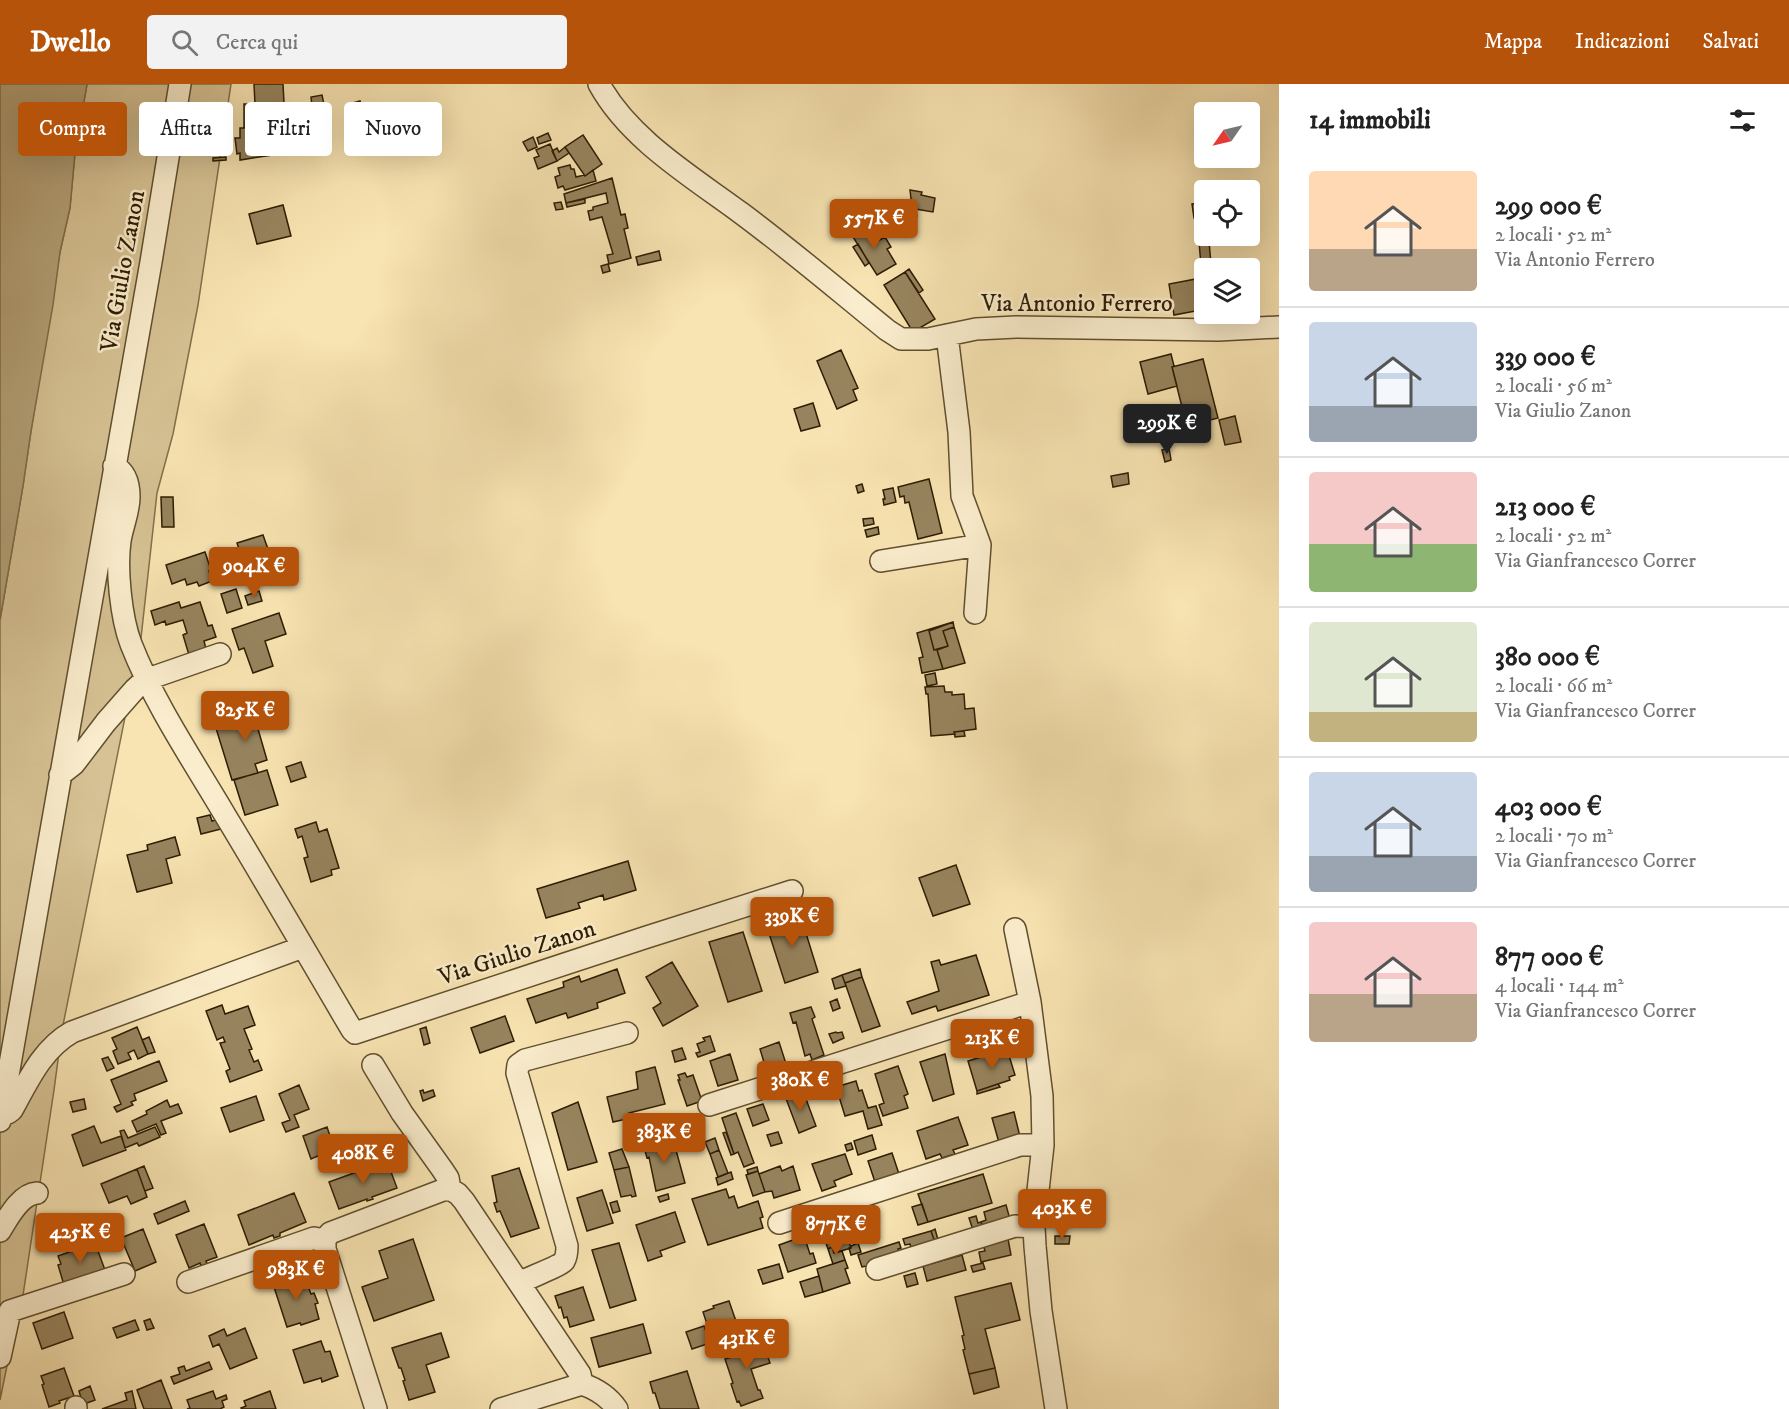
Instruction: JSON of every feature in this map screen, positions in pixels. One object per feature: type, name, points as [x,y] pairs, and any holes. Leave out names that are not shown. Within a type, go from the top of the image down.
[{"type":"street","name":"Via Giulio Zanon","points":[[1,1117],[180,84]]},
{"type":"street","name":"Via Antonio Ferrero","points":[[599,84],[623,118],[700,185],[749,219],[901,339],[928,339],[976,329],[1016,327],[1218,330],[1279,327]]},
{"type":"street","points":[[947,335],[958,432],[962,496],[980,545],[975,613]]},
{"type":"street","name":"Via Giulio Zanon","points":[[114,466],[124,474],[129,499],[118,562],[124,620],[127,634],[146,680],[172,729],[348,1025],[355,1033],[792,891]]},
{"type":"street","points":[[881,561],[980,545]]},
{"type":"street","points":[[60,775],[74,764],[112,715],[146,680],[220,654]]},
{"type":"street","points":[[1015,929],[1030,1002],[1042,1096],[1043,1145],[1034,1227],[1041,1311],[1056,1409]]},
{"type":"street","name":"Via Giulio Zanon","points":[[1,1117],[12,1110],[45,1054],[72,1032],[303,947]]},
{"type":"street","points":[[709,1106],[1030,1002]]},
{"type":"street","points":[[519,1283],[559,1265],[565,1260],[567,1246],[517,1073],[518,1065],[525,1060],[627,1033]]},
{"type":"street","points":[[373,1065],[402,1113],[448,1178],[450,1189]]},
{"type":"street","points":[[779,1223],[1020,1145],[1043,1145]]},
{"type":"street","points":[[376,1409],[325,1249],[325,1240],[330,1233],[442,1190],[450,1189],[464,1201],[579,1374],[582,1384]]},
{"type":"street","points":[[0,1231],[14,1210],[28,1195],[37,1192]]},
{"type":"street","points":[[877,1269],[1015,1226],[1034,1227]]},
{"type":"street","points":[[188,1282],[314,1238],[325,1240]]},
{"type":"street","points":[[0,1357],[10,1311],[124,1274]]},
{"type":"street","points":[[501,1409],[582,1384],[594,1388],[616,1409]]},
{"type":"shaded area","points":[[0,84],[87,84],[84,102],[18,102],[18,156],[75,156],[70,208],[60,252],[0,620]]},
{"type":"shaded area","points":[[87,84],[231,84],[228,102],[139,102],[139,156],[220,156],[198,305],[173,434],[157,493],[141,638],[62,1030],[20,1315],[0,1400],[0,620],[60,252],[70,208],[75,156],[127,156],[127,102],[84,102]]},
{"type":"building","points":[[254,84],[283,84],[284,102],[255,102]]},
{"type":"building","points":[[322,95],[323,102],[312,102],[311,97]]},
{"type":"building","points":[[244,104],[245,128],[244,128]]},
{"type":"building","points":[[240,128],[245,128],[245,156],[266,156],[240,160],[235,138],[240,138]]},
{"type":"building","points":[[548,133],[551,140],[539,144],[537,138]]},
{"type":"building","points":[[583,135],[602,164],[585,176],[565,147]]},
{"type":"building","points":[[533,137],[537,147],[528,151],[523,142]]},
{"type":"building","points":[[550,144],[557,161],[538,169],[534,158],[539,156],[536,150]]},
{"type":"building","points":[[565,147],[569,153],[557,161],[552,151],[557,148],[559,152]]},
{"type":"building","points":[[226,157],[226,160],[213,161],[213,158]]},
{"type":"building","points":[[570,165],[576,177],[585,176],[593,170],[596,181],[565,190],[563,186],[558,188],[555,177],[560,175],[558,168]]},
{"type":"building","points":[[612,178],[621,215],[625,214],[628,228],[624,229],[631,258],[609,264],[607,255],[613,254],[602,217],[590,220],[588,211],[593,210],[593,207],[608,203],[606,193],[566,203],[564,194]]},
{"type":"building","points":[[910,190],[935,198],[933,212],[915,209],[917,216],[913,216]]},
{"type":"building","points":[[585,199],[585,203],[567,207],[566,203]]},
{"type":"building","points":[[561,202],[563,209],[556,210],[554,203]]},
{"type":"building","points":[[283,205],[291,236],[257,244],[249,214]]},
{"type":"building","points":[[859,222],[872,242],[885,237],[891,247],[887,249],[896,264],[877,275],[853,237],[857,234],[851,226]]},
{"type":"building","points":[[858,244],[869,263],[865,266],[853,247]]},
{"type":"building","points":[[1199,246],[1209,246],[1210,258],[1200,258]]},
{"type":"building","points":[[659,251],[661,260],[638,265],[636,257]]},
{"type":"building","points":[[608,264],[610,271],[603,273],[601,266]]},
{"type":"building","points":[[909,269],[923,290],[919,293],[905,272]]},
{"type":"building","points":[[905,272],[935,319],[913,332],[884,285]]},
{"type":"building","points":[[1194,279],[1194,311],[1174,315],[1169,284]]},
{"type":"building","points":[[841,350],[858,388],[853,390],[857,400],[837,409],[817,361]]},
{"type":"building","points":[[1171,354],[1177,386],[1148,394],[1140,362]]},
{"type":"building","points":[[1203,359],[1218,418],[1175,429],[1170,410],[1182,407],[1172,367]]},
{"type":"building","points":[[813,403],[820,426],[801,431],[794,409]]},
{"type":"building","points":[[1235,416],[1241,442],[1225,445],[1219,420]]},
{"type":"building","points":[[1169,448],[1171,460],[1165,462],[1162,450]]},
{"type":"building","points":[[1128,473],[1129,484],[1113,487],[1111,476]]},
{"type":"building","points":[[929,479],[942,533],[918,539],[909,502],[905,503],[904,496],[900,497],[898,487]]},
{"type":"building","points":[[862,484],[864,491],[858,493],[856,486]]},
{"type":"building","points":[[893,488],[896,502],[884,505],[883,490]]},
{"type":"building","points":[[161,497],[173,497],[174,527],[162,527]]},
{"type":"building","points":[[873,518],[874,524],[864,526],[863,519]]},
{"type":"building","points":[[878,527],[879,534],[867,537],[865,530]]},
{"type":"building","points":[[263,535],[269,552],[243,561],[237,543]]},
{"type":"building","points":[[205,552],[212,581],[199,586],[197,582],[187,585],[185,579],[172,584],[166,565]]},
{"type":"building","points":[[236,589],[242,608],[227,613],[221,594]]},
{"type":"building","points":[[259,591],[262,601],[248,605],[245,596]]},
{"type":"building","points":[[179,602],[181,608],[200,602],[208,626],[212,625],[216,637],[204,641],[206,649],[189,655],[183,635],[187,633],[183,620],[166,625],[165,621],[155,625],[151,611]]},
{"type":"building","points":[[279,613],[286,634],[265,641],[273,666],[253,673],[244,648],[239,650],[232,629]]},
{"type":"building","points":[[953,622],[954,627],[943,631],[948,646],[937,650],[943,669],[922,673],[919,658],[923,657],[917,633]]},
{"type":"building","points":[[953,622],[954,627],[943,631],[948,646],[934,650],[929,631]]},
{"type":"building","points":[[954,627],[965,663],[943,669],[937,650],[948,646],[943,631]]},
{"type":"building","points":[[935,673],[937,684],[927,686],[925,675]]},
{"type":"building","points":[[944,686],[945,692],[952,692],[952,695],[964,694],[965,709],[974,708],[976,729],[931,736],[928,694],[926,694],[925,687]]},
{"type":"building","points":[[274,707],[279,723],[258,729],[267,760],[255,764],[258,773],[232,780],[215,725]]},
{"type":"building","points":[[964,731],[965,736],[955,737],[954,732]]},
{"type":"building","points":[[301,762],[306,777],[291,782],[286,767]]},
{"type":"building","points":[[267,770],[278,805],[245,815],[234,780]]},
{"type":"building","points":[[210,815],[212,821],[219,819],[221,829],[201,834],[197,818]]},
{"type":"building","points":[[316,822],[319,832],[327,829],[339,868],[331,870],[332,875],[311,882],[304,858],[308,857],[302,836],[298,838],[295,829]]},
{"type":"building","points":[[175,837],[180,855],[166,859],[172,883],[137,892],[127,855],[148,850],[147,845]]},
{"type":"building","points":[[628,861],[636,890],[604,900],[603,895],[578,903],[580,908],[546,918],[537,889]]},
{"type":"building","points":[[956,865],[970,904],[933,916],[919,878]]},
{"type":"building","points":[[800,914],[818,972],[785,983],[766,924]]},
{"type":"building","points":[[743,932],[762,991],[728,1002],[709,942]]},
{"type":"building","points":[[976,955],[989,995],[938,1011],[936,1006],[912,1014],[907,1002],[939,991],[931,962],[939,960],[941,965]]},
{"type":"building","points":[[672,962],[698,1006],[663,1026],[653,1008],[661,1003],[646,977]]},
{"type":"building","points":[[617,969],[625,993],[597,1003],[598,1008],[568,1018],[566,1013],[536,1023],[527,999],[564,987],[563,982],[579,976],[581,982]]},
{"type":"building","points":[[860,969],[862,977],[845,983],[842,975]]},
{"type":"building","points":[[842,975],[846,986],[835,989],[832,979]]},
{"type":"building","points":[[862,977],[880,1026],[862,1032],[845,983]]},
{"type":"building","points":[[837,999],[840,1008],[833,1011],[830,1002]]},
{"type":"building","points":[[222,1005],[225,1014],[248,1006],[255,1025],[244,1029],[252,1049],[249,1050],[254,1062],[258,1060],[262,1070],[230,1082],[226,1071],[230,1069],[220,1043],[225,1042],[223,1037],[217,1040],[206,1011]]},
{"type":"building","points":[[811,1007],[815,1017],[812,1019],[824,1055],[812,1060],[810,1054],[805,1056],[796,1022],[793,1023],[790,1013]]},
{"type":"building","points":[[505,1016],[514,1041],[480,1053],[471,1028]]},
{"type":"building","points":[[137,1027],[148,1054],[138,1059],[134,1050],[128,1053],[131,1059],[118,1064],[113,1051],[117,1049],[112,1038]]},
{"type":"building","points":[[426,1027],[430,1043],[424,1045],[420,1029]]},
{"type":"building","points":[[842,1032],[844,1038],[833,1043],[829,1034]]},
{"type":"building","points":[[710,1036],[715,1051],[698,1057],[696,1053],[700,1052],[697,1044],[705,1041],[703,1038]]},
{"type":"building","points":[[149,1037],[155,1052],[148,1054],[142,1040]]},
{"type":"building","points":[[779,1042],[788,1070],[774,1075],[771,1068],[766,1069],[760,1049]]},
{"type":"building","points":[[682,1048],[686,1059],[675,1062],[672,1051]]},
{"type":"building","points":[[1007,1049],[1015,1075],[1009,1077],[1010,1080],[977,1091],[968,1061]]},
{"type":"building","points":[[730,1054],[738,1080],[718,1086],[710,1061]]},
{"type":"building","points":[[945,1054],[954,1094],[933,1101],[920,1062]]},
{"type":"building","points":[[108,1057],[114,1068],[107,1071],[102,1059]]},
{"type":"building","points":[[159,1061],[167,1081],[134,1094],[136,1100],[131,1102],[133,1105],[117,1112],[114,1107],[121,1104],[111,1080]]},
{"type":"building","points":[[898,1066],[908,1094],[904,1096],[908,1108],[883,1116],[879,1105],[884,1103],[875,1074]]},
{"type":"building","points":[[655,1067],[665,1104],[629,1113],[631,1118],[613,1122],[607,1097],[638,1089],[636,1072]]},
{"type":"building","points":[[685,1073],[687,1077],[693,1075],[702,1101],[687,1106],[678,1080],[680,1080],[678,1075]]},
{"type":"building","points":[[856,1081],[859,1091],[862,1090],[868,1108],[876,1106],[882,1125],[868,1129],[863,1111],[845,1116],[836,1087]]},
{"type":"building","points":[[998,1084],[1000,1087],[977,1094],[977,1091]]},
{"type":"building","points":[[299,1085],[309,1109],[294,1115],[299,1127],[286,1132],[282,1123],[290,1120],[279,1094]]},
{"type":"building","points":[[423,1090],[424,1093],[433,1090],[435,1096],[423,1101],[420,1091]]},
{"type":"building","points":[[800,1090],[804,1100],[806,1099],[816,1126],[799,1133],[785,1096]]},
{"type":"building","points":[[256,1096],[264,1120],[230,1132],[221,1108]]},
{"type":"building","points":[[84,1099],[86,1109],[73,1112],[70,1102]]},
{"type":"building","points":[[167,1100],[170,1107],[178,1104],[182,1113],[161,1121],[166,1133],[161,1135],[156,1124],[137,1132],[132,1121]]},
{"type":"building","points":[[578,1102],[597,1162],[568,1170],[552,1113]]},
{"type":"building","points":[[763,1104],[769,1120],[753,1126],[747,1109]]},
{"type":"building","points":[[1014,1112],[1021,1141],[1000,1146],[992,1118]]},
{"type":"building","points":[[736,1113],[754,1163],[744,1167],[738,1152],[734,1154],[722,1118]]},
{"type":"building","points":[[958,1117],[968,1145],[953,1150],[955,1154],[942,1158],[940,1154],[926,1159],[917,1131]]},
{"type":"building","points":[[94,1126],[101,1143],[121,1136],[126,1150],[83,1166],[72,1135]]},
{"type":"building","points":[[155,1127],[160,1137],[139,1146],[137,1143],[125,1148],[120,1131],[124,1130],[128,1138]]},
{"type":"building","points":[[327,1127],[336,1154],[321,1160],[320,1155],[311,1159],[303,1136]]},
{"type":"building","points":[[726,1132],[734,1154],[731,1155],[723,1133]]},
{"type":"building","points":[[778,1132],[782,1143],[771,1146],[767,1135]]},
{"type":"building","points":[[872,1135],[876,1149],[858,1155],[854,1141]]},
{"type":"building","points":[[715,1138],[719,1150],[710,1154],[705,1142]]},
{"type":"building","points":[[673,1139],[685,1183],[656,1191],[649,1157],[647,1158],[643,1143],[654,1140],[654,1144]]},
{"type":"building","points":[[851,1143],[853,1149],[847,1151],[845,1145]]},
{"type":"building","points":[[622,1149],[629,1167],[614,1170],[609,1153]]},
{"type":"building","points":[[719,1150],[728,1173],[718,1177],[710,1154]]},
{"type":"building","points":[[892,1153],[901,1180],[877,1188],[868,1161]]},
{"type":"building","points":[[845,1154],[852,1174],[834,1181],[836,1186],[822,1191],[812,1164]]},
{"type":"building","points":[[387,1161],[397,1188],[372,1197],[373,1199],[339,1209],[329,1182]]},
{"type":"building","points":[[144,1166],[153,1188],[145,1191],[147,1197],[131,1204],[127,1196],[109,1203],[101,1184]]},
{"type":"building","points":[[780,1166],[782,1171],[793,1166],[800,1190],[774,1198],[772,1191],[765,1192],[759,1174]]},
{"type":"building","points":[[629,1167],[636,1196],[621,1197],[614,1170]]},
{"type":"building","points":[[757,1167],[758,1171],[748,1174],[747,1170]]},
{"type":"building","points":[[519,1168],[539,1228],[511,1237],[494,1203],[497,1202],[492,1176]]},
{"type":"building","points":[[137,1169],[147,1197],[131,1204],[127,1196],[109,1203],[101,1184]]},
{"type":"building","points":[[758,1171],[765,1192],[753,1196],[746,1175]]},
{"type":"building","points":[[731,1172],[733,1179],[718,1185],[716,1178]]},
{"type":"building","points":[[983,1174],[992,1203],[928,1222],[918,1194]]},
{"type":"building","points":[[726,1189],[729,1198],[734,1196],[738,1208],[758,1201],[763,1217],[760,1218],[763,1228],[708,1245],[692,1199]]},
{"type":"building","points":[[602,1190],[613,1223],[587,1231],[577,1198]]},
{"type":"building","points":[[294,1193],[306,1222],[280,1233],[280,1236],[274,1238],[273,1235],[249,1245],[238,1215]]},
{"type":"building","points":[[668,1194],[669,1199],[660,1202],[658,1197]]},
{"type":"building","points":[[185,1201],[189,1211],[158,1224],[154,1214]]},
{"type":"building","points":[[617,1201],[620,1211],[613,1213],[610,1203]]},
{"type":"building","points":[[922,1204],[928,1222],[918,1225],[912,1207]]},
{"type":"building","points":[[1006,1205],[1011,1223],[984,1232],[981,1222],[986,1220],[984,1212]]},
{"type":"building","points":[[675,1212],[685,1242],[660,1251],[662,1256],[648,1261],[636,1225]]},
{"type":"building","points":[[976,1216],[978,1223],[981,1222],[983,1227],[973,1230],[969,1218]]},
{"type":"building","points":[[842,1219],[851,1248],[834,1253],[832,1247],[828,1249],[820,1226]]},
{"type":"building","points":[[204,1224],[217,1257],[206,1261],[208,1266],[202,1269],[200,1263],[189,1268],[176,1235]]},
{"type":"building","points":[[143,1229],[156,1262],[135,1271],[121,1238]]},
{"type":"building","points":[[935,1229],[940,1247],[937,1248],[931,1231]]},
{"type":"building","points":[[931,1231],[937,1248],[913,1255],[910,1244],[905,1245],[903,1239]]},
{"type":"building","points":[[804,1236],[810,1254],[813,1253],[816,1263],[788,1272],[779,1245]]},
{"type":"building","points":[[1055,1236],[1070,1236],[1069,1244],[1055,1244]]},
{"type":"building","points":[[413,1239],[434,1300],[374,1321],[362,1287],[388,1278],[379,1251]]},
{"type":"building","points":[[1008,1239],[1011,1255],[981,1262],[979,1252],[985,1251],[983,1244]]},
{"type":"building","points":[[899,1242],[901,1248],[898,1249],[901,1259],[862,1267],[858,1255]]},
{"type":"building","points":[[95,1243],[105,1270],[64,1285],[58,1265],[61,1264],[58,1256]]},
{"type":"building","points":[[619,1243],[636,1300],[610,1308],[592,1250]]},
{"type":"building","points":[[858,1243],[861,1252],[851,1255],[849,1248]]},
{"type":"building","points":[[832,1247],[834,1253],[842,1251],[845,1260],[833,1264],[828,1249]]},
{"type":"building","points":[[962,1255],[966,1270],[927,1281],[923,1266]]},
{"type":"building","points":[[845,1260],[848,1268],[845,1269],[850,1283],[823,1292],[817,1269]]},
{"type":"building","points":[[983,1263],[985,1269],[973,1272],[971,1266]]},
{"type":"building","points":[[779,1264],[783,1278],[763,1284],[758,1270]]},
{"type":"building","points":[[303,1273],[311,1294],[314,1293],[318,1303],[315,1304],[319,1319],[287,1327],[273,1284]]},
{"type":"building","points":[[915,1273],[918,1284],[907,1287],[904,1276]]},
{"type":"building","points":[[819,1276],[823,1292],[805,1297],[800,1282]]},
{"type":"building","points":[[1011,1283],[1020,1320],[985,1329],[995,1368],[969,1374],[963,1350],[965,1349],[962,1336],[964,1335],[955,1297]]},
{"type":"building","points":[[583,1287],[594,1320],[570,1327],[555,1296]]},
{"type":"building","points":[[729,1301],[738,1327],[711,1336],[703,1312]]},
{"type":"building","points":[[64,1312],[73,1338],[42,1349],[33,1323]]},
{"type":"building","points":[[150,1319],[154,1328],[147,1330],[144,1321]]},
{"type":"building","points":[[135,1320],[139,1330],[117,1338],[113,1328]]},
{"type":"building","points":[[643,1324],[651,1353],[599,1367],[591,1338]]},
{"type":"building","points":[[704,1326],[710,1343],[692,1349],[686,1332]]},
{"type":"building","points":[[245,1328],[257,1358],[230,1369],[219,1344],[213,1347],[209,1336],[224,1329],[227,1336]]},
{"type":"building","points":[[441,1333],[449,1357],[426,1365],[435,1392],[409,1400],[403,1381],[405,1380],[392,1348]]},
{"type":"building","points":[[761,1337],[770,1363],[751,1369],[763,1398],[741,1406],[739,1401],[737,1402],[725,1359],[732,1357],[729,1348]]},
{"type":"building","points":[[321,1341],[325,1352],[330,1351],[338,1376],[322,1382],[321,1378],[304,1383],[293,1350]]},
{"type":"building","points":[[209,1362],[212,1369],[174,1384],[171,1377],[180,1374],[178,1368],[184,1366],[186,1371]]},
{"type":"building","points":[[64,1368],[74,1396],[49,1407],[41,1376]]},
{"type":"building","points":[[995,1368],[999,1387],[974,1394],[969,1374]]},
{"type":"building","points":[[687,1371],[699,1409],[660,1409],[650,1382]]},
{"type":"building","points":[[161,1380],[172,1409],[144,1409],[137,1390]]},
{"type":"building","points":[[90,1386],[95,1400],[79,1406],[77,1399],[81,1398],[79,1391]]},
{"type":"building","points":[[132,1391],[136,1409],[102,1409],[127,1400],[125,1393]]},
{"type":"building","points":[[213,1391],[216,1399],[226,1395],[227,1399],[222,1401],[224,1407],[187,1409],[190,1408],[187,1400]]},
{"type":"building","points":[[270,1391],[276,1409],[241,1408],[246,1406],[244,1401]]}]
